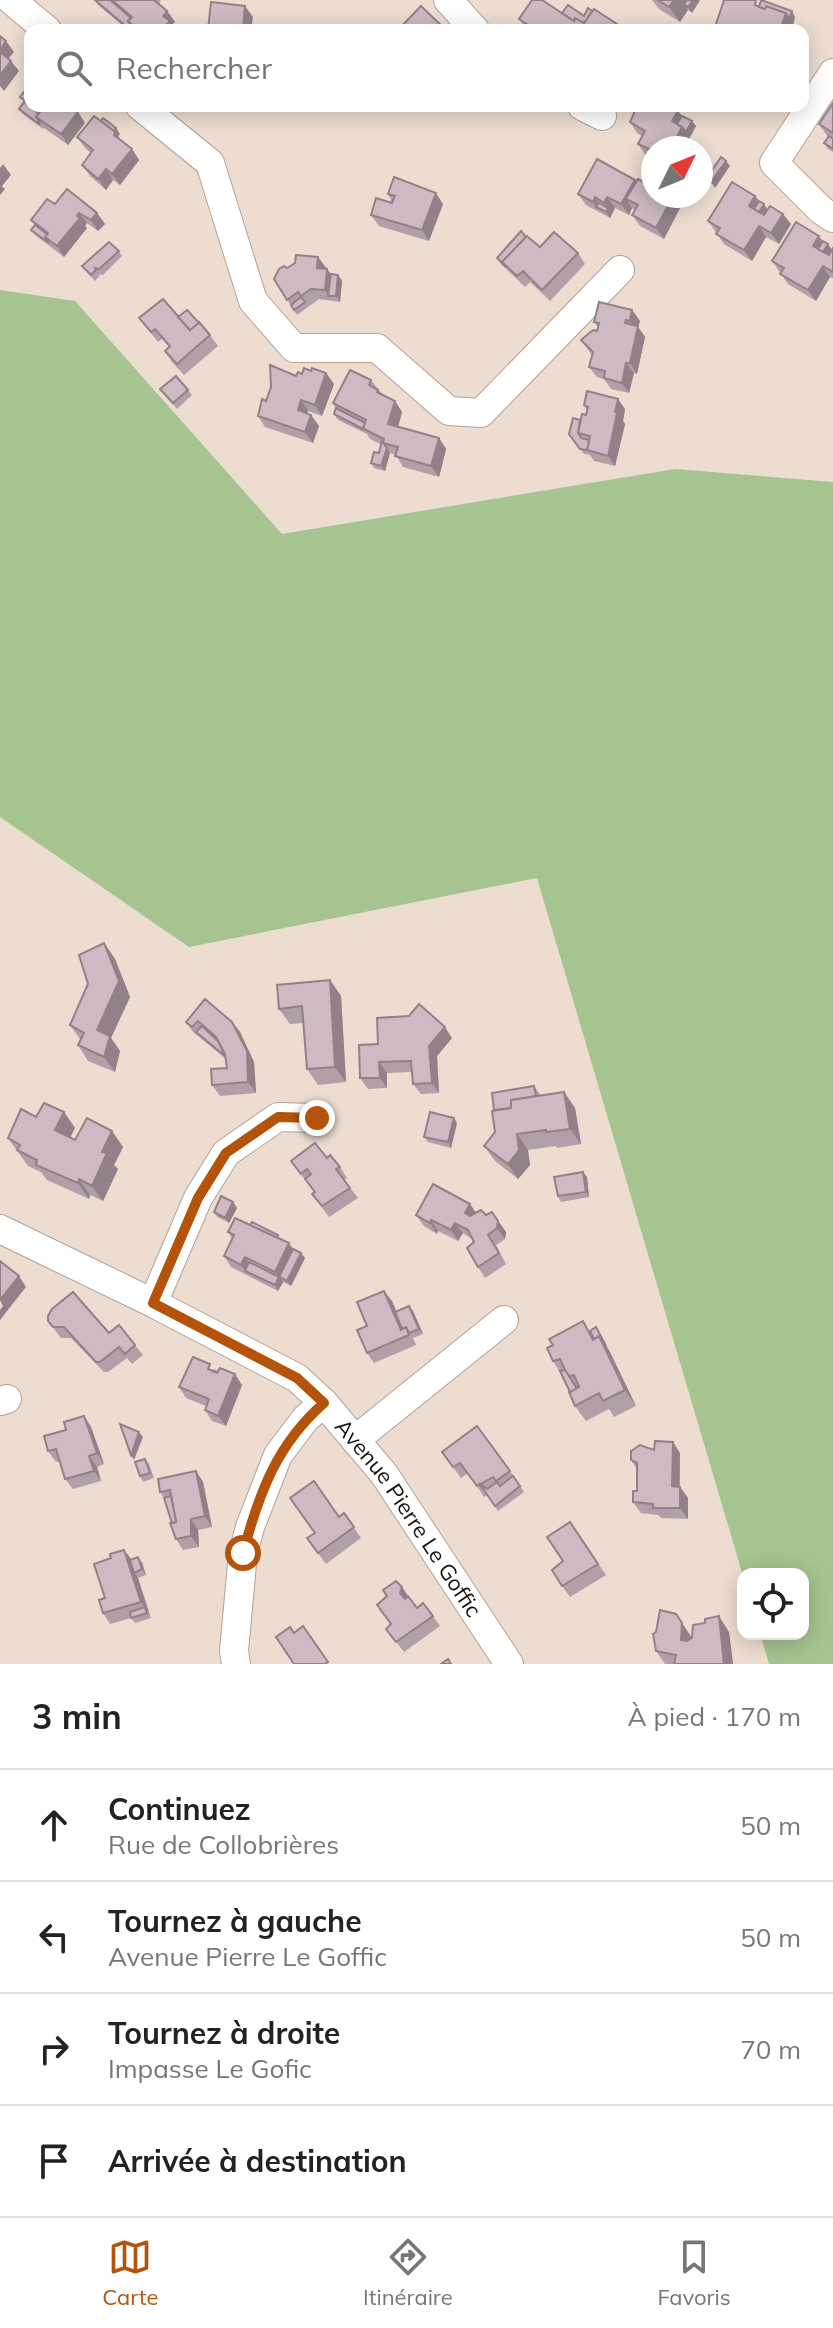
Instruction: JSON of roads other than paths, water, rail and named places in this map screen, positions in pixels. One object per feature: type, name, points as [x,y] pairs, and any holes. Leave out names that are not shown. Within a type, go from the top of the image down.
[{"type":"street","points":[[11,0],[40,24]]},
{"type":"street","points":[[448,0],[470,24]]},
{"type":"street","points":[[809,110],[833,73]]},
{"type":"street","points":[[147,112],[210,163],[253,301],[294,348],[377,348],[449,411],[481,413],[620,270]]},
{"type":"street","points":[[807,112],[774,163],[833,218]]},
{"type":"street","points":[[153,1303],[198,1198],[226,1153],[278,1117],[317,1118]]},
{"type":"street","name":"Avenue Pierre Le Goffic","points":[[0,1229],[153,1303],[297,1378],[324,1403],[384,1474],[509,1664]]},
{"type":"street","points":[[355,1440],[504,1320]]},
{"type":"street","points":[[236,1664],[234,1651],[243,1553],[250,1527],[278,1455],[306,1418],[324,1403]]}]
